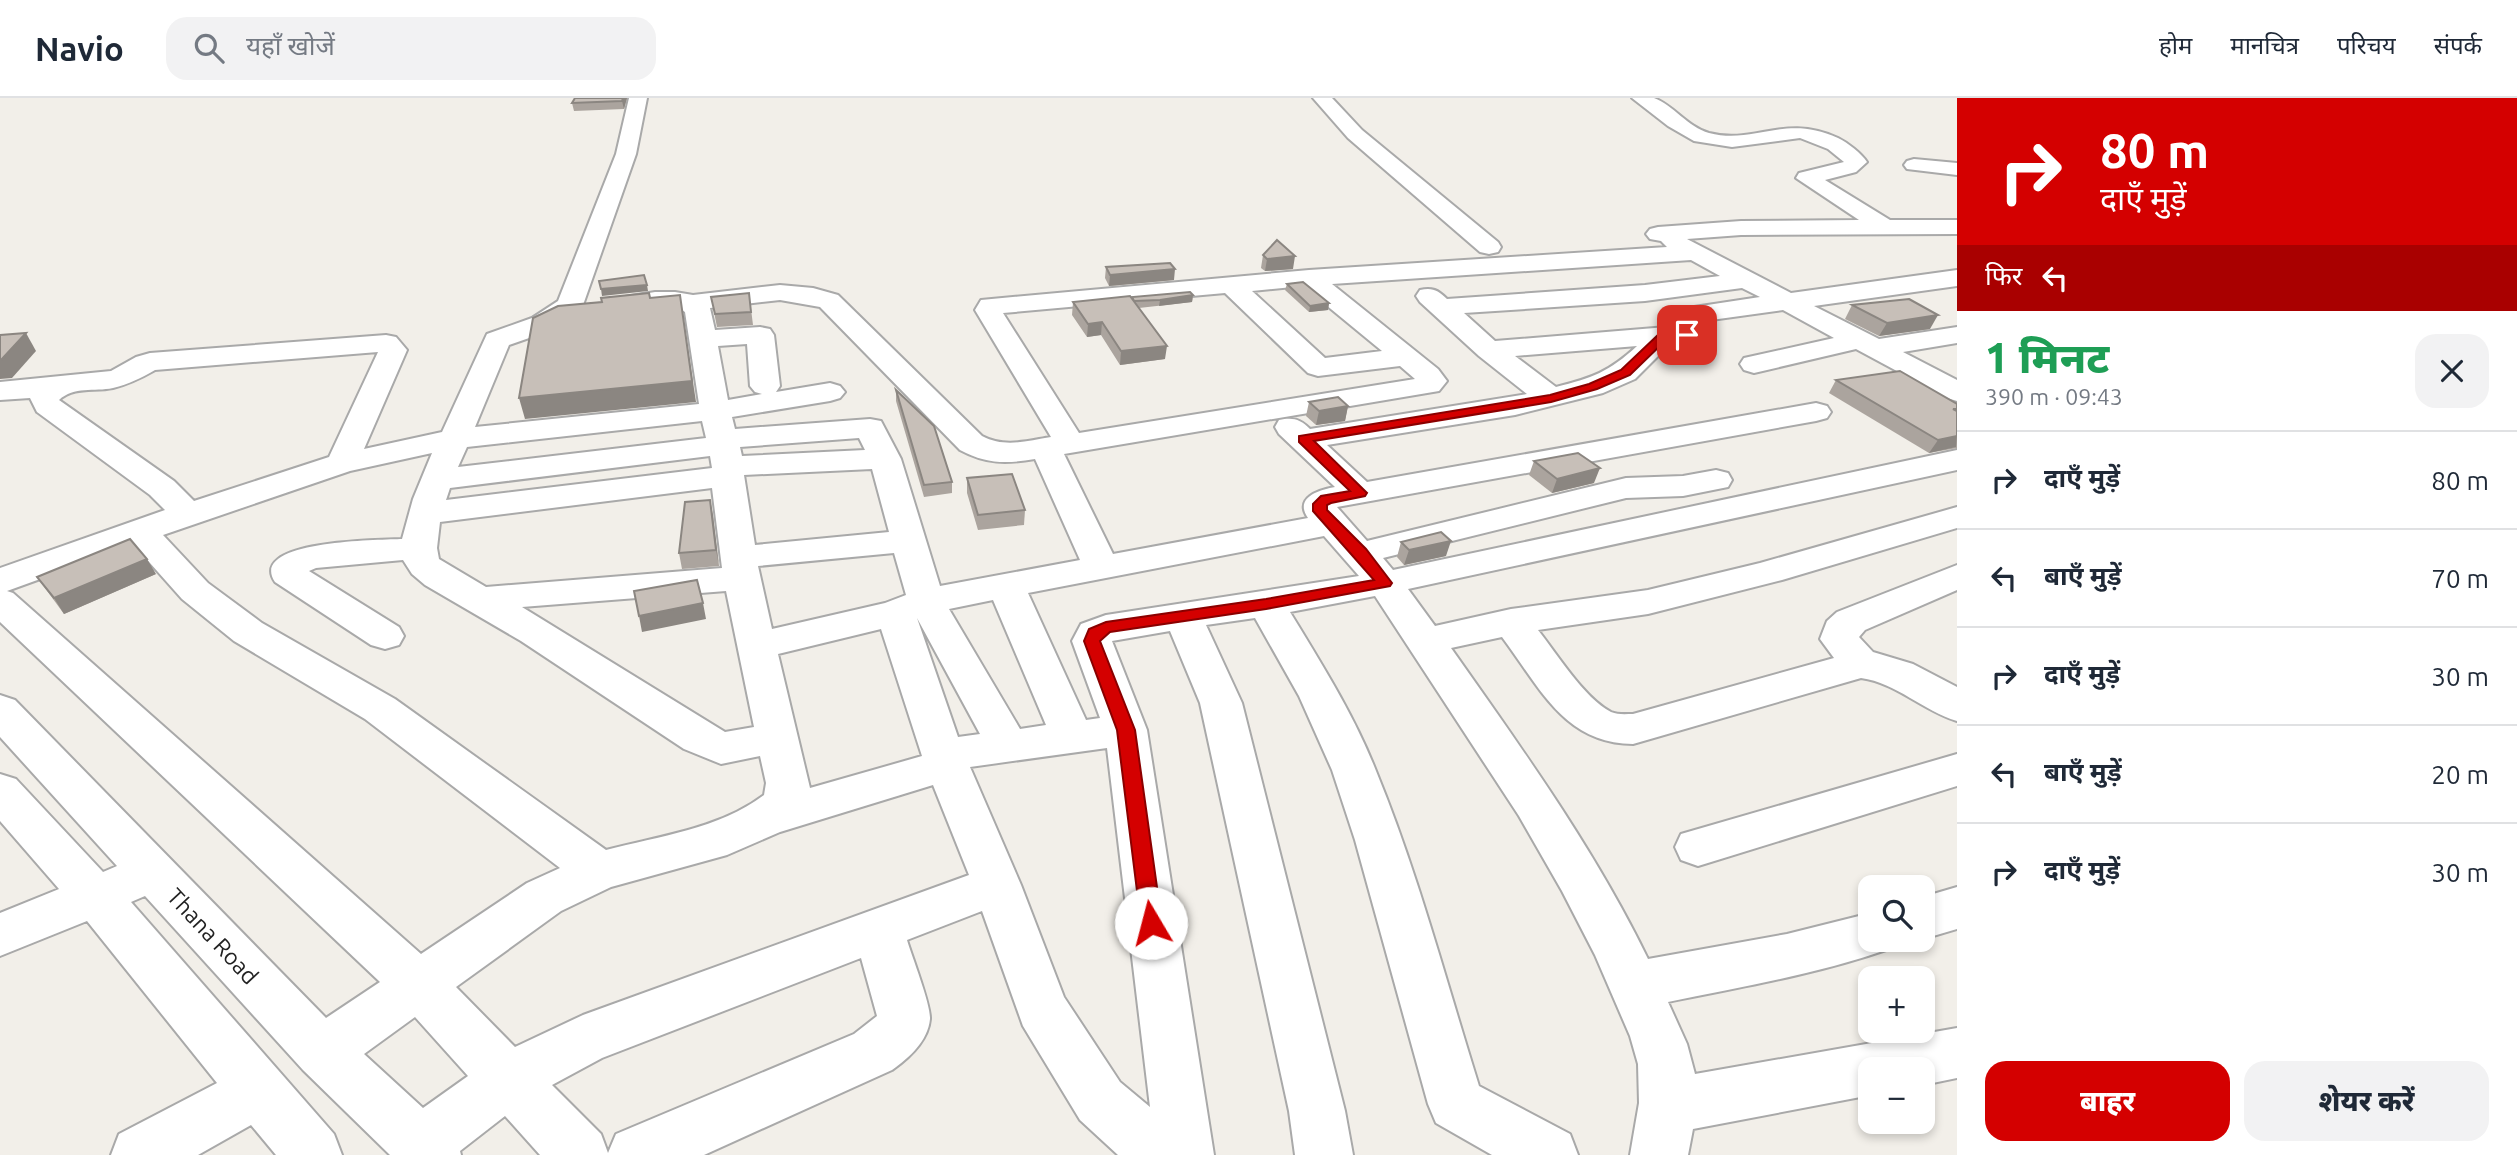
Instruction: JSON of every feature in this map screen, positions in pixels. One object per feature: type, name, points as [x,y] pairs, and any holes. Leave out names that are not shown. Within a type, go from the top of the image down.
[{"type":"street","points":[[588,308],[638,98]]},
{"type":"street","points":[[1322,98],[1355,134],[1489,247]]},
{"type":"street","points":[[1641,98],[1691,131],[1712,139],[1792,132],[1817,134],[1857,162],[1856,166],[1807,178],[1885,227]]},
{"type":"street","points":[[1754,120],[1792,132]]},
{"type":"street","points":[[1914,165],[1957,169]]},
{"type":"street","points":[[1108,273],[1741,228],[1957,226]]},
{"type":"street","points":[[1658,234],[1952,386]]},
{"type":"street","points":[[1101,567],[1058,447],[988,310],[990,306],[1111,293],[1309,278],[1694,253]]},
{"type":"street","points":[[1402,272],[1489,350],[1551,398]]},
{"type":"street","points":[[777,736],[721,748],[699,738],[480,599],[439,577],[422,563],[427,514],[497,340],[588,308],[669,300],[693,303],[759,293],[814,295],[829,301],[971,443],[988,452],[1006,454],[1429,385],[1432,381],[1428,375],[1309,278]]},
{"type":"street","points":[[1489,350],[1694,333],[1696,329],[1686,317],[1690,315],[1957,278]]},
{"type":"street","points":[[1442,307],[1683,290],[1747,280]]},
{"type":"street","points":[[1230,285],[1318,368],[1405,357]]},
{"type":"street","points":[[693,303],[698,309],[756,646],[788,783],[785,803],[765,818]]},
{"type":"street","points":[[703,338],[760,335],[765,386]]},
{"type":"street","points":[[1304,439],[1551,398],[1593,387],[1625,373],[1664,335]]},
{"type":"street","points":[[1754,363],[1868,344],[1957,335]]},
{"type":"street","points":[[0,391],[118,379],[150,362],[386,343],[391,345],[393,350],[342,463]]},
{"type":"street","points":[[55,387],[44,398],[48,406],[162,488],[188,514]]},
{"type":"street","points":[[0,581],[342,463],[455,439],[723,447],[830,392]]},
{"type":"street","points":[[1274,412],[1304,439],[1359,538],[1425,641],[1489,733],[1587,887],[1611,932],[1663,1052],[1664,1130],[1957,1053]]},
{"type":"street","points":[[1185,1155],[1126,730],[1092,641],[1095,633],[1106,628],[1266,604],[1359,538],[1816,412]]},
{"type":"street","points":[[385,636],[288,574],[288,568],[300,561],[427,514],[723,447],[870,428],[885,459],[908,541],[911,607],[945,760],[997,885],[1042,1009],[1100,1101],[1161,1155]]},
{"type":"street","points":[[756,646],[1005,584],[1101,567],[1359,538],[1957,460]]},
{"type":"street","points":[[1359,538],[1626,488],[1683,486],[1716,480]]},
{"type":"street","points":[[1425,641],[1511,622],[1648,602],[1769,572],[1957,517]]},
{"type":"street","points":[[140,531],[195,591],[248,632],[380,709],[599,870]]},
{"type":"street","points":[[480,599],[741,568],[908,541]]},
{"type":"street","points":[[1861,664],[1839,639],[1840,630],[1851,621],[1957,576]]},
{"type":"street","points":[[1005,584],[1072,736]]},
{"type":"street","points":[[0,601],[419,985],[580,1155]]},
{"type":"street","points":[[1266,604],[1320,696],[1354,770],[1378,840],[1456,1104],[1549,1155]]},
{"type":"street","points":[[911,607],[1008,746]]},
{"type":"street","points":[[1183,616],[1221,703],[1317,1111],[1324,1155]]},
{"type":"street","points":[[1511,622],[1580,709],[1597,722],[1615,730],[1633,729],[1861,664],[1898,673],[1957,706]]},
{"type":"street","name":"Thana Road","points":[[0,710],[322,1052],[427,1150]]},
{"type":"street","points":[[322,1052],[544,897],[599,870],[658,858],[727,837],[765,818],[945,760],[1008,746],[1126,730]]},
{"type":"street","points":[[1698,847],[1957,770]]},
{"type":"street","points":[[0,791],[96,897],[313,1155]]},
{"type":"street","points":[[0,935],[153,872]]},
{"type":"street","points":[[427,1150],[510,1079],[583,1040],[997,885]]},
{"type":"street","points":[[1935,914],[1957,908]]},
{"type":"street","points":[[637,1155],[873,1052],[891,1041],[901,1030],[904,1017],[878,930]]},
{"type":"street","points":[[1634,985],[1787,956],[1858,937]]},
{"type":"street","points":[[140,1155],[258,1091]]},
{"type":"building","points":[[575,98],[623,98],[622,101],[572,103]]},
{"type":"building","points":[[1277,240],[1295,256],[1267,259],[1263,255]]},
{"type":"building","points":[[1170,263],[1175,269],[1110,275],[1106,267]]},
{"type":"building","points":[[644,275],[647,285],[601,289],[599,281]]},
{"type":"building","points":[[1303,282],[1329,303],[1310,306],[1287,284]]},
{"type":"building","points":[[1190,292],[1193,295],[1160,300],[1134,301],[1132,297]]},
{"type":"building","points":[[649,293],[650,298],[680,295],[692,381],[519,398],[533,318],[558,306],[602,302],[601,298]]},
{"type":"building","points":[[749,293],[751,312],[715,314],[711,297]]},
{"type":"building","points":[[1130,296],[1167,346],[1121,351],[1102,322],[1088,324],[1073,302]]},
{"type":"building","points":[[1909,299],[1938,315],[1887,323],[1852,305]]},
{"type":"building","points":[[26,333],[1,360],[0,360],[0,335]]},
{"type":"building","points":[[1900,371],[1957,404],[1957,409],[1953,409],[1957,411],[1957,436],[1938,440],[1836,380]]},
{"type":"building","points":[[896,390],[934,426],[952,482],[924,485]]},
{"type":"building","points":[[1338,397],[1348,406],[1319,411],[1309,402]]},
{"type":"building","points":[[1578,453],[1600,468],[1557,479],[1534,461]]},
{"type":"building","points":[[1012,474],[1025,510],[978,515],[967,478]]},
{"type":"building","points":[[710,500],[716,550],[679,553],[685,502]]},
{"type":"building","points":[[1441,532],[1451,541],[1409,550],[1401,542]]},
{"type":"building","points":[[130,539],[147,559],[54,598],[37,577]]},
{"type":"building","points":[[697,580],[703,603],[639,616],[634,591]]},
{"type":"route","points":[[1151,923],[1126,730],[1092,641],[1095,633],[1106,628],[1385,583],[1361,552],[1320,511],[1320,504],[1326,499],[1360,493],[1304,439],[1515,406],[1593,387],[1625,373],[1664,335],[1687,335]]}]
